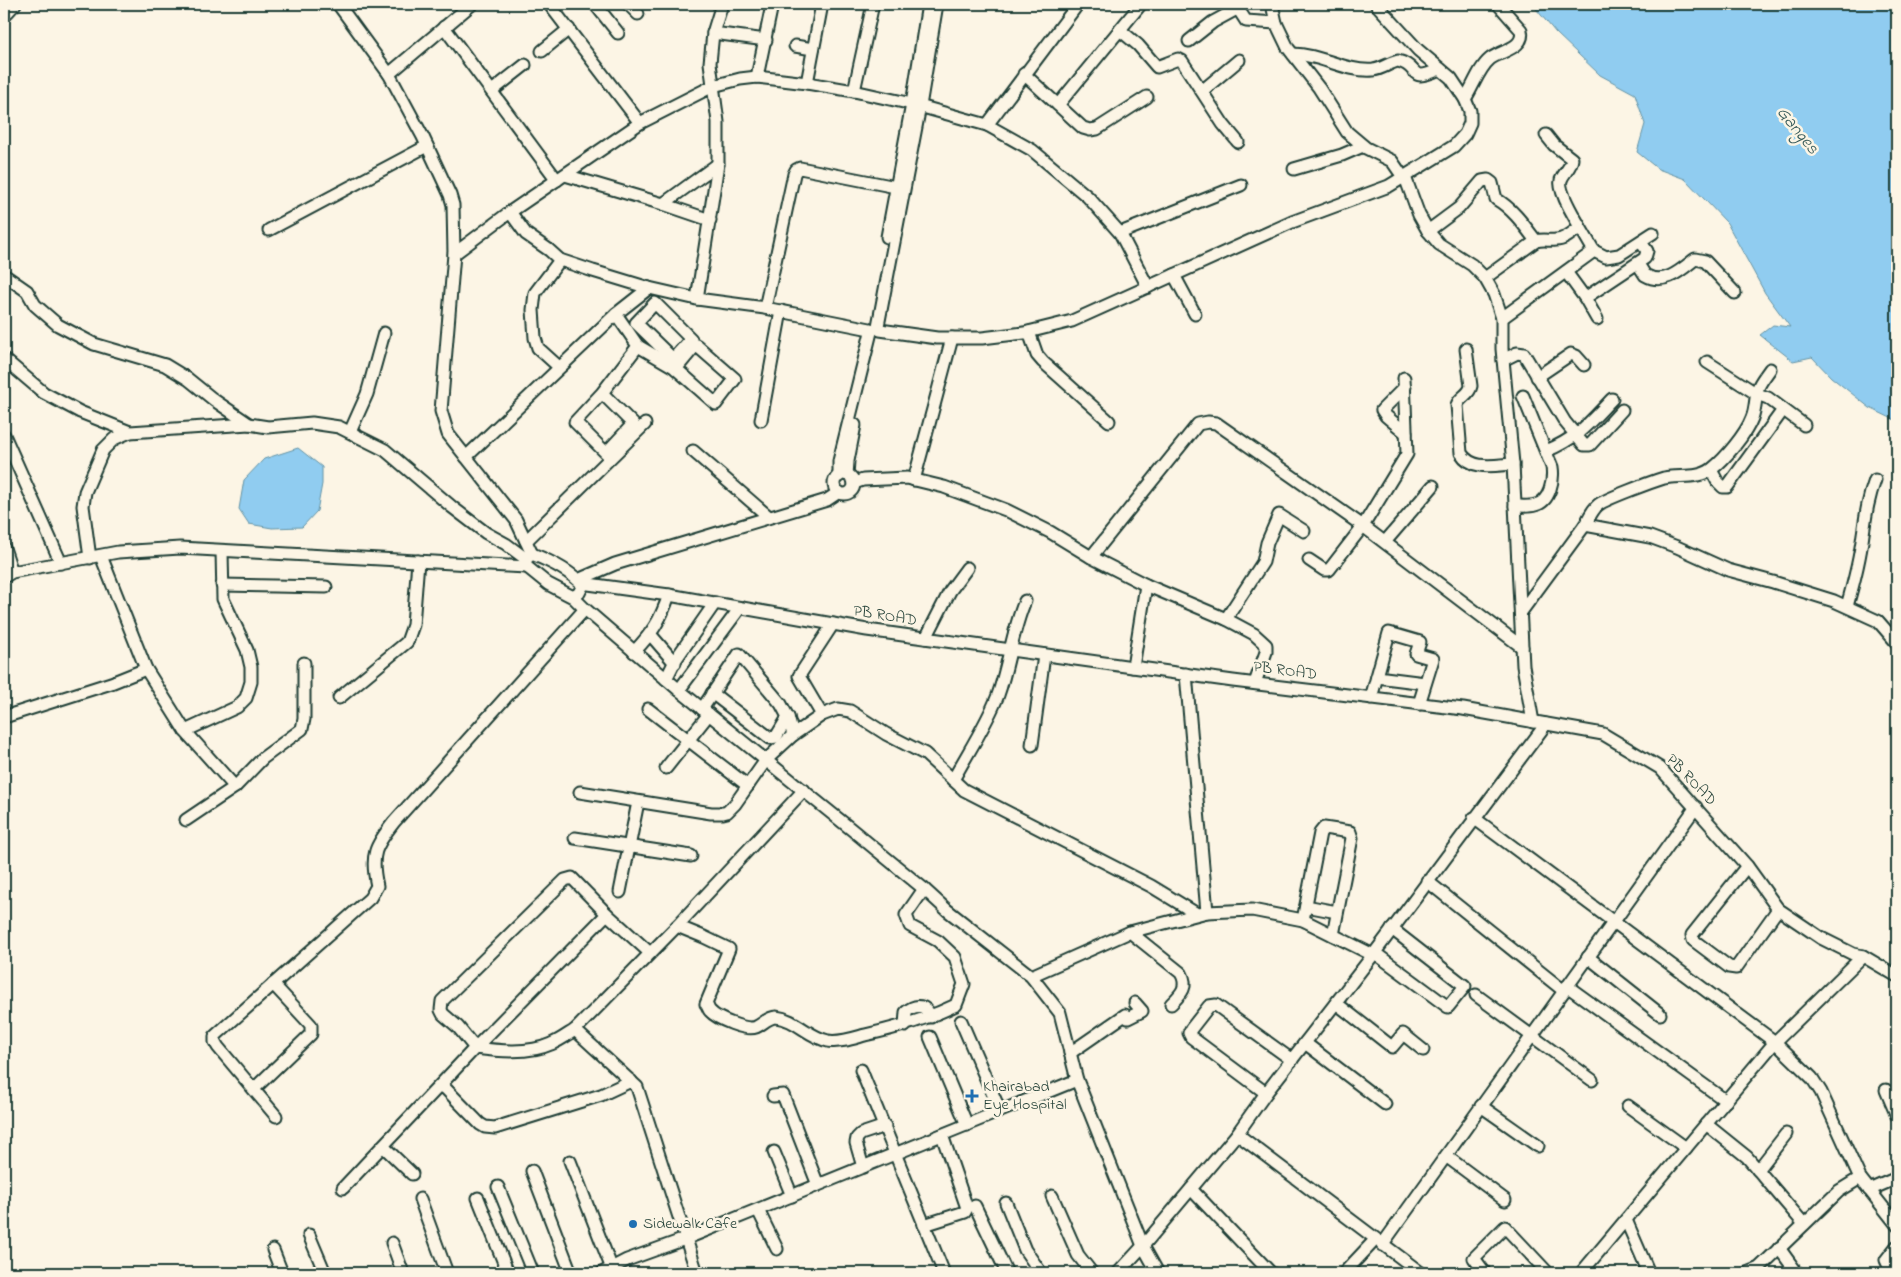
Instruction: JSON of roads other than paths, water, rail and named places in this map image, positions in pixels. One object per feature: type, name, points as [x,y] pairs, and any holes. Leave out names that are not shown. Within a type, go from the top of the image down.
[{"type":"street","points":[[4,16],[14,4]]},
{"type":"street","points":[[389,74],[472,4]]},
{"type":"street","points":[[549,4],[640,123]]},
{"type":"street","points":[[595,4],[618,33]]},
{"type":"street","points":[[628,4],[638,14]]},
{"type":"street","points":[[697,299],[718,164],[718,122],[710,63],[713,33],[722,4]]},
{"type":"street","points":[[807,83],[822,4]]},
{"type":"street","points":[[854,91],[872,4]]},
{"type":"street","points":[[875,329],[896,186],[916,105],[928,4]]},
{"type":"street","points":[[579,581],[615,564],[827,500],[839,492],[848,493],[852,489],[839,461],[875,329],[916,105],[937,4]]},
{"type":"street","points":[[987,125],[1078,4]]},
{"type":"street","points":[[1058,105],[1141,4]]},
{"type":"street","points":[[1272,4],[1276,23],[1293,54],[1347,132],[1363,146],[1392,160],[1404,177],[1419,215],[1428,231],[1439,244],[1472,265],[1485,278],[1494,294],[1502,318],[1503,360],[1513,464],[1522,647],[1524,671],[1533,722]]},
{"type":"street","points":[[510,212],[526,234],[560,260],[649,288],[697,299],[766,308],[875,329],[936,338],[982,338],[1029,332],[1072,321],[1292,222],[1389,186],[1454,146],[1465,134],[1471,119],[1465,99],[1451,78],[1418,50],[1376,4]]},
{"type":"street","points":[[1465,99],[1474,87],[1484,65],[1520,42],[1523,36],[1521,30],[1498,4]]},
{"type":"street","points":[[757,77],[772,5]]},
{"type":"street","points":[[345,6],[389,74],[427,146],[453,205],[454,254],[441,411],[448,434],[516,520],[526,540],[528,560]]},
{"type":"street","points":[[1189,41],[1236,6],[1246,21],[1276,23]]},
{"type":"street","points":[[444,27],[561,178],[664,204],[710,220]]},
{"type":"street","points":[[542,51],[569,29]]},
{"type":"street","points":[[1120,30],[1157,67],[1178,58],[1182,61],[1238,142]]},
{"type":"street","points":[[713,33],[766,40]]},
{"type":"street","points":[[795,46],[813,49]]},
{"type":"street","points":[[1293,54],[1312,56],[1362,70],[1382,69],[1398,61],[1420,76],[1440,69]]},
{"type":"street","points":[[1202,92],[1239,60]]},
{"type":"street","points":[[492,91],[524,65]]},
{"type":"street","points":[[1024,74],[1083,128],[1090,130],[1097,129],[1148,97]]},
{"type":"street","points":[[454,254],[510,212],[640,123],[713,86],[757,77],[854,91],[916,105],[987,125],[1032,150],[1088,197],[1120,234],[1148,287]]},
{"type":"street","points":[[1546,135],[1554,145],[1572,159],[1570,168],[1562,178],[1560,187],[1594,251],[1612,257],[1619,255],[1653,233]]},
{"type":"street","points":[[269,230],[427,146]]},
{"type":"street","points":[[1294,169],[1363,146]]},
{"type":"street","points":[[664,204],[718,164]]},
{"type":"street","points":[[766,308],[796,170],[800,168],[896,186]]},
{"type":"street","points":[[1428,231],[1459,208],[1482,181],[1488,180],[1492,183],[1496,199],[1506,204],[1536,240]]},
{"type":"street","points":[[1120,234],[1241,185]]},
{"type":"street","points":[[1485,278],[1536,240],[1554,241],[1564,239],[1580,227]]},
{"type":"street","points":[[1585,298],[1645,258],[1647,254],[1646,249],[1641,242]]},
{"type":"street","points":[[1502,318],[1594,251]]},
{"type":"street","points":[[1638,264],[1645,275],[1662,280],[1699,258],[1705,261],[1735,293]]},
{"type":"street","points":[[559,367],[538,348],[535,338],[533,299],[560,260]]},
{"type":"street","points":[[1566,272],[1598,319]]},
{"type":"street","points":[[4,275],[27,291],[35,305],[58,325],[94,344],[165,365],[188,378],[214,400],[249,424]]},
{"type":"street","points":[[1174,275],[1195,314]]},
{"type":"street","points":[[466,458],[619,311],[649,288]]},
{"type":"street","points":[[619,311],[636,323],[673,360],[691,339],[655,303],[636,323]]},
{"type":"street","points":[[619,311],[638,346],[676,369],[716,404],[735,379],[696,345],[676,369]]},
{"type":"street","points":[[760,420],[781,311]]},
{"type":"street","points":[[1029,332],[1042,362],[1109,421]]},
{"type":"street","points":[[350,432],[367,394],[384,333]]},
{"type":"street","points":[[914,480],[952,338]]},
{"type":"street","points":[[602,393],[633,424],[606,453],[575,422],[602,393],[638,346]]},
{"type":"street","points":[[1466,349],[1471,386],[1467,395],[1460,398],[1457,404],[1461,453],[1465,460],[1471,464],[1513,464]]},
{"type":"street","points":[[1503,360],[1517,354],[1524,354],[1565,422],[1584,445],[1590,445],[1622,410]]},
{"type":"street","points":[[1506,391],[1514,395],[1523,396],[1571,354],[1576,356],[1584,365]]},
{"type":"street","points":[[4,359],[44,393],[80,412],[130,432]]},
{"type":"street","points":[[1707,362],[1757,394],[1768,398],[1804,425]]},
{"type":"street","points":[[1521,612],[1598,505],[1665,478],[1704,474],[1720,462],[1747,429],[1753,415],[1758,388],[1770,369]]},
{"type":"street","points":[[1309,560],[1324,570],[1329,570],[1363,526],[1407,454],[1405,382],[1382,410],[1386,416],[1406,432]]},
{"type":"street","points":[[1515,506],[1536,505],[1542,502],[1547,495],[1553,474],[1546,451],[1523,396]]},
{"type":"street","points":[[1546,451],[1576,436],[1612,399]]},
{"type":"street","points":[[1711,470],[1717,481],[1723,487],[1727,487],[1783,410]]},
{"type":"street","points":[[1753,415],[1769,429]]},
{"type":"street","points":[[235,787],[185,731],[146,669],[96,557],[83,506],[85,492],[103,450],[114,439],[130,432],[249,424],[268,427],[312,423],[339,427],[385,450],[452,507],[486,533],[506,544],[528,560],[548,584],[573,597],[679,690],[804,790],[947,910],[1031,976],[1060,1013],[1077,1080],[1144,1246],[1158,1273]]},
{"type":"street","points":[[1091,557],[1198,424],[1216,423],[1385,542],[1522,647]]},
{"type":"street","points":[[526,540],[644,424]]},
{"type":"street","points":[[4,435],[60,563]]},
{"type":"street","points":[[693,451],[769,517]]},
{"type":"street","points":[[839,492],[835,484],[847,478],[863,480],[907,478],[944,487],[1006,510],[1050,532],[1091,557],[1146,586],[1226,619],[1254,634],[1266,646],[1266,652],[1255,683]]},
{"type":"street","points":[[1847,606],[1864,534],[1867,504],[1875,480]]},
{"type":"street","points":[[1385,542],[1433,486]]},
{"type":"street","points":[[1226,619],[1263,562],[1266,543],[1279,515],[1304,530]]},
{"type":"street","points":[[1585,524],[1650,537],[1728,570],[1834,601],[1878,621],[1897,643]]},
{"type":"street","points":[[4,548],[8,575],[118,552],[180,548],[418,561],[528,560],[553,564],[579,581],[583,586],[582,589],[573,597]]},
{"type":"street","points":[[185,731],[237,707],[246,698],[252,682],[252,667],[247,650],[223,599],[222,551]]},
{"type":"street","points":[[339,698],[407,642],[413,625],[418,561]]},
{"type":"street","points":[[926,638],[950,592],[967,568]]},
{"type":"street","name":"PB ROAD","points":[[579,581],[926,638],[1186,674],[1464,709],[1604,734],[1660,768],[1747,866],[1778,909],[1821,938],[1853,954],[1863,956],[1897,976]]},
{"type":"street","points":[[222,585],[326,587]]},
{"type":"street","points":[[1133,667],[1146,586]]},
{"type":"street","points":[[634,652],[655,628],[669,595]]},
{"type":"street","points":[[953,780],[998,697],[1020,613],[1025,601]]},
{"type":"street","points":[[666,679],[715,603]]},
{"type":"street","points":[[679,690],[740,608]]},
{"type":"street","points":[[276,1116],[218,1047],[215,1042],[215,1036],[370,898],[377,886],[373,864],[378,842],[585,609]]},
{"type":"street","points":[[822,715],[799,676],[833,624]]},
{"type":"street","points":[[1371,698],[1389,633],[1420,642],[1416,654],[1433,659],[1419,704]]},
{"type":"street","points":[[650,634],[675,663]]},
{"type":"street","points":[[666,768],[689,740],[705,711],[712,693],[739,654],[781,704],[788,717],[793,735]]},
{"type":"street","points":[[1032,745],[1044,655]]},
{"type":"street","points":[[186,820],[235,787],[263,758],[302,729],[304,719],[304,663]]},
{"type":"street","points":[[4,717],[111,683],[146,669]]},
{"type":"street","points":[[1186,674],[1202,913]]},
{"type":"street","points":[[1377,677],[1425,683]]},
{"type":"street","points":[[712,693],[770,738],[776,737],[788,717]]},
{"type":"street","points":[[648,709],[748,786]]},
{"type":"street","points":[[580,792],[711,813],[723,813],[735,804],[766,760],[793,735],[822,715],[838,710],[850,711],[886,734],[925,754],[964,790],[1202,913]]},
{"type":"street","points":[[1118,1273],[1144,1246],[1237,1134],[1266,1093],[1374,954],[1546,724]]},
{"type":"street","points":[[650,953],[607,914],[572,878],[565,880],[442,1001],[441,1010],[475,1048],[498,1051],[550,1045],[575,1030],[677,926],[804,790]]},
{"type":"street","points":[[620,892],[638,802]]},
{"type":"street","points":[[1344,1273],[1379,1242],[1446,1156],[1696,807]]},
{"type":"street","points":[[1474,818],[1614,920],[1775,1042],[1812,1078],[1821,1092],[1860,1178],[1897,1225]]},
{"type":"street","points":[[1303,920],[1322,829],[1350,832],[1352,838],[1333,935]]},
{"type":"street","points":[[575,838],[691,856]]},
{"type":"street","points":[[1747,866],[1692,935],[1692,940],[1729,967],[1736,968],[1778,909]]},
{"type":"street","points":[[1427,881],[1566,988],[1726,1101]]},
{"type":"street","points":[[677,926],[729,949],[706,1004],[710,1012],[748,1028],[755,1027],[774,1017],[788,1020],[814,1036],[829,1041],[846,1040],[905,1026],[906,1012],[916,1006],[922,1006],[929,1012],[931,1017],[956,1005],[964,984],[955,957],[938,941],[910,926],[907,920],[906,915],[924,889]]},
{"type":"street","points":[[1306,906],[1337,912]]},
{"type":"street","points":[[1031,976],[1130,932],[1202,913],[1252,910],[1303,920],[1374,954],[1448,1007],[1465,986],[1392,929]]},
{"type":"street","points":[[343,1188],[475,1048],[607,914]]},
{"type":"street","points":[[1130,932],[1185,980],[1182,992],[1171,1004]]},
{"type":"street","points":[[1581,1273],[1775,1042],[1863,956]]},
{"type":"street","points":[[1588,957],[1660,1014]]},
{"type":"street","points":[[254,1089],[311,1034],[312,1030],[311,1025],[273,984]]},
{"type":"street","points":[[1476,995],[1592,1080]]},
{"type":"street","points":[[1070,1053],[1125,1014],[1128,1018],[1142,1011],[1135,1003]]},
{"type":"street","points":[[1336,1003],[1392,1047],[1403,1034],[1423,1050]]},
{"type":"street","points":[[1266,1093],[1191,1037],[1191,1029],[1209,1006],[1216,1005],[1292,1060]]},
{"type":"street","points":[[961,1021],[1000,1111]]},
{"type":"street","points":[[575,1030],[637,1087],[697,1273]]},
{"type":"street","points":[[930,1038],[967,1125]]},
{"type":"street","points":[[1305,1043],[1385,1104]]},
{"type":"street","points":[[861,1070],[944,1273]]},
{"type":"street","points":[[570,1162],[607,1271],[626,1260],[685,1240],[1077,1080]]},
{"type":"street","points":[[442,1085],[480,1124],[485,1127],[495,1128],[601,1095],[631,1081]]},
{"type":"street","points":[[1886,1090],[1897,1116]]},
{"type":"street","points":[[773,1096],[783,1095],[818,1185]]},
{"type":"street","points":[[1481,1106],[1538,1146]]},
{"type":"street","points":[[1628,1106],[1686,1148]]},
{"type":"street","points":[[1706,1124],[1746,1157],[1804,1224]]},
{"type":"street","points":[[863,1167],[856,1138],[861,1134],[884,1126]]},
{"type":"street","points":[[1237,1134],[1421,1273]]},
{"type":"street","points":[[1758,1170],[1786,1134]]},
{"type":"street","points":[[924,1225],[965,1212],[967,1208],[942,1135]]},
{"type":"street","points":[[383,1146],[412,1174]]},
{"type":"street","points":[[774,1152],[792,1196]]},
{"type":"street","points":[[1446,1156],[1505,1200]]},
{"type":"street","points":[[532,1170],[571,1273]]},
{"type":"street","points":[[1747,1273],[1761,1270],[1779,1248],[1839,1191],[1860,1178]]},
{"type":"street","points":[[1869,1190],[1897,1178]]},
{"type":"street","points":[[498,1187],[533,1273]]},
{"type":"street","points":[[1191,1189],[1271,1273]]},
{"type":"street","points":[[1052,1196],[1078,1255],[1092,1273]]},
{"type":"street","points":[[420,1198],[447,1273]]},
{"type":"street","points":[[478,1198],[508,1273]]},
{"type":"street","points":[[1006,1203],[1025,1250],[1041,1273]]},
{"type":"street","points":[[975,1206],[1007,1273]]},
{"type":"street","points":[[758,1210],[777,1249]]},
{"type":"street","points":[[1626,1220],[1649,1273]]},
{"type":"street","points":[[1485,1273],[1474,1258],[1505,1227],[1548,1273]]},
{"type":"street","points":[[309,1235],[325,1273]]},
{"type":"street","points":[[392,1243],[403,1273]]},
{"type":"street","points":[[1892,1273],[1886,1260],[1897,1246]]},
{"type":"street","points":[[1779,1248],[1797,1273]]},
{"type":"street","points":[[273,1250],[282,1273]]},
{"type":"water","name":"Ganges","points":[[1532,4],[1897,4],[1897,421],[1870,408],[1831,377],[1812,357],[1793,361],[1760,335],[1773,325],[1790,327],[1765,293],[1727,223],[1685,179],[1658,169],[1637,152],[1645,124],[1635,94],[1600,75],[1556,33]]},
{"type":"water","points":[[298,448],[322,467],[322,484],[317,511],[302,527],[272,528],[249,524],[239,509],[244,480],[264,459]]},
{"type":"place","name":"Khairabad Eye Hospital","points":[[972,1096]]},
{"type":"place","name":"Sidewalk Cafe","points":[[633,1224]]}]
